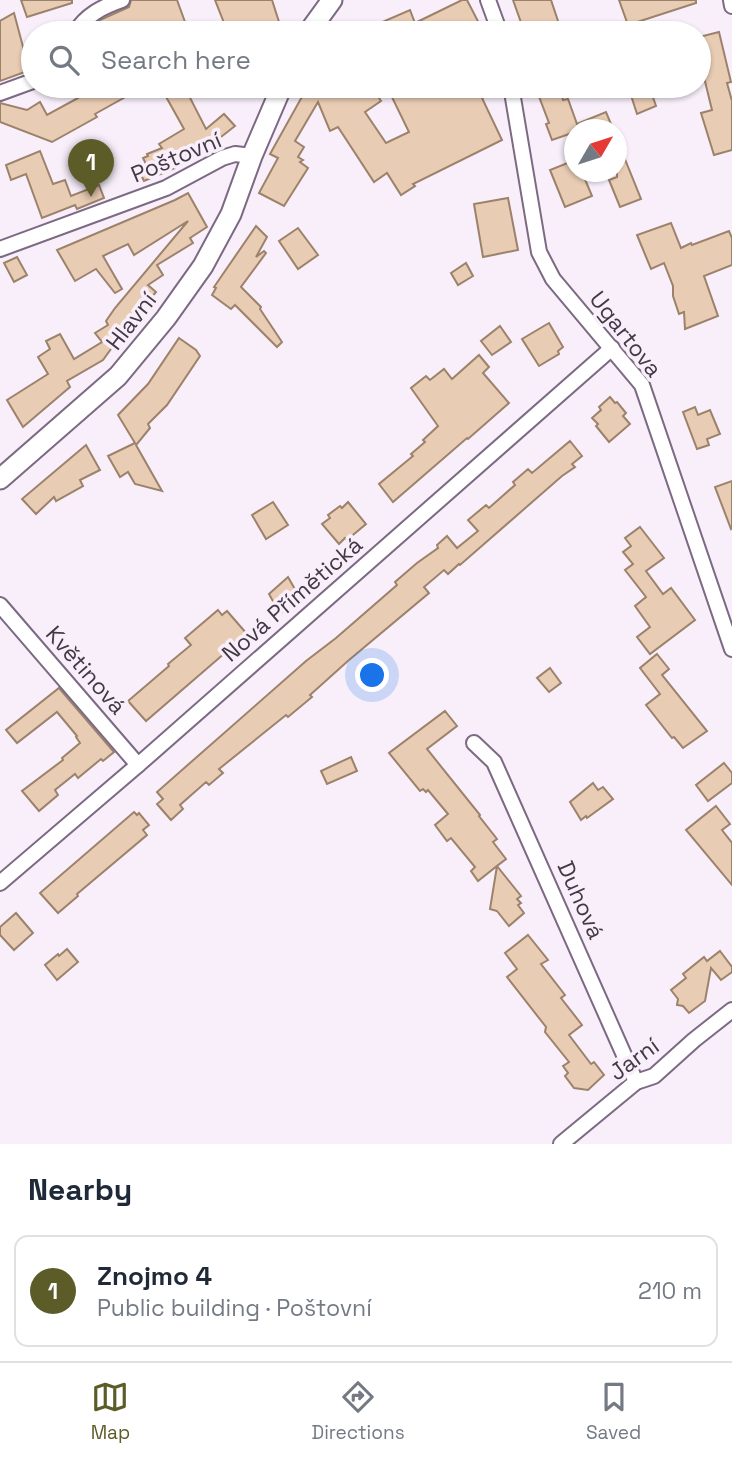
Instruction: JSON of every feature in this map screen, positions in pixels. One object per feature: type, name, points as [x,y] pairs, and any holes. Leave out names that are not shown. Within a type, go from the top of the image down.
[{"type":"main road","points":[[317,21],[332,0]]},
{"type":"main road","name":"Hlavní","points":[[0,479],[118,376],[166,318],[203,266],[231,214],[277,98]]},
{"type":"street","points":[[84,21],[100,9],[122,0]]},
{"type":"street","points":[[488,0],[496,21]]},
{"type":"street","points":[[731,0],[732,6]]},
{"type":"street","points":[[0,93],[21,85]]},
{"type":"street","name":"Ugartova","points":[[512,98],[539,252],[552,279],[642,385],[732,649]]},
{"type":"street","name":"Poštovní","points":[[0,249],[166,188],[222,158],[235,154],[252,156]]},
{"type":"street","name":"Nová Přímětická","points":[[0,883],[612,348]]},
{"type":"street","name":"Květinová","points":[[0,604],[138,765]]},
{"type":"street","name":"Duhová","points":[[474,743],[494,762],[636,1082]]},
{"type":"street","name":"Jarní","points":[[561,1144],[636,1082],[654,1076],[732,1010]]},
{"type":"building","points":[[21,0],[72,0],[72,3],[27,17]]},
{"type":"building","points":[[131,0],[177,0],[185,21],[99,21],[129,7]]},
{"type":"building","points":[[215,0],[272,0],[279,21],[223,21]]},
{"type":"building","points":[[467,0],[478,21],[419,21]]},
{"type":"building","points":[[513,0],[551,0],[558,21],[520,21]]},
{"type":"building","points":[[619,0],[696,0],[696,3],[640,21],[627,21]]},
{"type":"building","points":[[410,10],[414,21],[385,21]]},
{"type":"building","points":[[14,13],[21,39],[21,73],[0,81],[0,21]]},
{"type":"building","points":[[719,32],[731,82],[727,83],[732,101],[732,150],[714,155],[701,113],[712,110],[709,98],[711,34]]},
{"type":"building","points":[[78,98],[124,98],[95,114],[97,117],[52,142],[0,122],[0,103],[27,110],[40,102],[47,115]]},
{"type":"building","points":[[167,98],[190,98],[206,129],[224,114],[235,126],[178,166],[168,156],[175,168],[144,181],[137,167],[146,164],[143,158],[162,148],[159,144],[184,129]]},
{"type":"building","points":[[301,98],[379,98],[381,101],[365,112],[386,143],[409,132],[392,98],[482,98],[502,140],[413,184],[415,186],[401,195],[387,173],[374,182],[338,127],[330,131],[318,102],[295,141],[304,147],[298,157],[308,168],[284,206],[259,193],[278,158],[270,154]]},
{"type":"building","points":[[540,98],[568,99],[575,119],[564,119],[564,136],[552,140],[546,124],[549,123]]},
{"type":"building","points":[[632,98],[653,98],[656,106],[637,114]]},
{"type":"building","points":[[606,112],[609,119],[589,119]]},
{"type":"building","points":[[40,151],[53,184],[65,180],[71,196],[99,185],[104,198],[77,209],[75,205],[42,218],[26,174],[11,180],[6,165]]},
{"type":"building","points":[[564,164],[564,182],[586,182],[592,196],[565,207],[550,170]]},
{"type":"building","points":[[627,164],[641,199],[620,207],[610,182],[627,182]]},
{"type":"building","points":[[188,193],[207,227],[190,238],[193,243],[157,265],[163,275],[148,285],[156,292],[103,360],[67,381],[70,387],[23,427],[7,400],[48,374],[38,357],[50,349],[46,341],[60,334],[74,359],[102,342],[95,333],[108,325],[106,321],[115,308],[188,221],[134,255],[128,244],[103,256],[122,289],[115,293],[96,269],[75,281],[57,250]]},
{"type":"building","points":[[508,198],[518,250],[483,257],[474,204]]},
{"type":"building","points":[[671,223],[681,248],[729,231],[732,238],[732,265],[704,276],[718,316],[685,329],[684,312],[679,314],[673,286],[664,263],[651,269],[637,235]]},
{"type":"building","points":[[256,226],[267,237],[256,257],[264,251],[266,253],[241,287],[261,307],[282,342],[277,347],[235,305],[231,309],[212,295],[216,288],[214,287]]},
{"type":"building","points":[[298,228],[318,255],[298,269],[279,241]]},
{"type":"building","points":[[17,257],[27,275],[14,282],[4,263]]},
{"type":"building","points":[[466,263],[473,276],[458,285],[451,273]]},
{"type":"building","points":[[549,323],[563,347],[558,351],[559,354],[539,366],[522,339]]},
{"type":"building","points":[[500,326],[511,342],[492,355],[481,341]]},
{"type":"building","points":[[179,338],[200,356],[167,405],[148,424],[150,428],[136,445],[162,491],[135,484],[128,472],[120,477],[108,456],[135,443],[118,415],[148,384]]},
{"type":"building","points":[[479,355],[489,367],[483,373],[509,403],[393,502],[379,484],[413,456],[411,454],[438,426],[411,388],[426,376],[430,380],[444,369],[452,379]]},
{"type":"building","points":[[610,397],[626,413],[623,416],[630,424],[609,442],[592,418]]},
{"type":"building","points":[[695,407],[698,415],[710,410],[720,434],[707,439],[709,445],[697,449],[683,412]]},
{"type":"building","points":[[570,441],[582,456],[572,464],[575,467],[460,565],[448,574],[444,570],[424,587],[429,593],[349,660],[310,695],[312,697],[219,769],[223,773],[209,785],[206,782],[180,805],[183,809],[171,820],[157,804],[163,799],[157,792],[397,585],[395,582],[438,548],[437,545],[447,536],[457,548],[478,531],[468,520],[486,505],[489,508],[515,485],[513,482],[528,469],[532,473]]},
{"type":"building","points":[[86,445],[100,470],[80,480],[83,486],[56,501],[54,497],[36,514],[22,499]]},
{"type":"building","points":[[732,481],[732,528],[731,529],[715,487]]},
{"type":"building","points":[[273,502],[288,525],[266,539],[252,515]]},
{"type":"building","points":[[348,502],[366,524],[339,544],[322,524],[330,518],[328,515]]},
{"type":"building","points":[[640,527],[664,558],[646,571],[663,594],[671,588],[695,620],[650,654],[637,637],[650,627],[635,606],[646,597],[625,570],[633,564],[623,552],[631,546],[625,538]]},
{"type":"building","points":[[288,577],[300,598],[280,614],[269,594]]},
{"type":"building","points":[[218,610],[222,615],[227,611],[247,634],[146,721],[128,701],[191,645],[185,638]]},
{"type":"building","points":[[657,654],[669,669],[662,675],[707,731],[683,748],[646,705],[660,694],[640,668]]},
{"type":"building","points":[[550,668],[561,683],[549,692],[537,678]]},
{"type":"building","points":[[59,688],[114,752],[78,778],[75,774],[55,790],[58,795],[39,811],[22,791],[63,760],[62,758],[80,743],[57,712],[17,743],[6,730]]},
{"type":"building","points":[[445,711],[457,726],[427,749],[480,815],[497,839],[493,842],[506,859],[478,881],[471,871],[475,867],[451,838],[447,841],[435,825],[448,814],[428,790],[420,791],[389,753]]},
{"type":"building","points":[[351,757],[357,771],[327,784],[321,771]]},
{"type":"building","points":[[724,763],[732,773],[732,783],[708,801],[696,785]]},
{"type":"building","points":[[593,783],[598,790],[603,787],[613,799],[581,820],[570,802]]},
{"type":"building","points":[[716,806],[730,824],[722,830],[732,843],[732,885],[686,830]]},
{"type":"building","points":[[134,812],[137,815],[139,813],[149,825],[143,830],[147,835],[58,913],[40,893]]},
{"type":"building","points":[[497,866],[521,896],[517,899],[521,903],[518,905],[524,913],[509,926],[497,911],[490,909]]},
{"type":"building","points":[[16,913],[33,933],[14,950],[0,935],[0,927]]},
{"type":"building","points":[[528,935],[548,960],[541,964],[565,995],[561,998],[582,1025],[569,1035],[591,1064],[594,1062],[604,1075],[588,1090],[574,1088],[565,1076],[568,1073],[563,1066],[569,1062],[507,977],[517,969],[505,953]]},
{"type":"building","points":[[67,949],[78,962],[57,980],[45,965]]},
{"type":"building","points":[[720,951],[732,967],[732,972],[721,980],[711,968],[705,1001],[689,1013],[683,1006],[677,1005],[678,999],[671,990],[686,978],[683,974],[704,957],[707,961]]},
{"type":"place","name":"Znojmo 4","points":[[91,197]]}]
